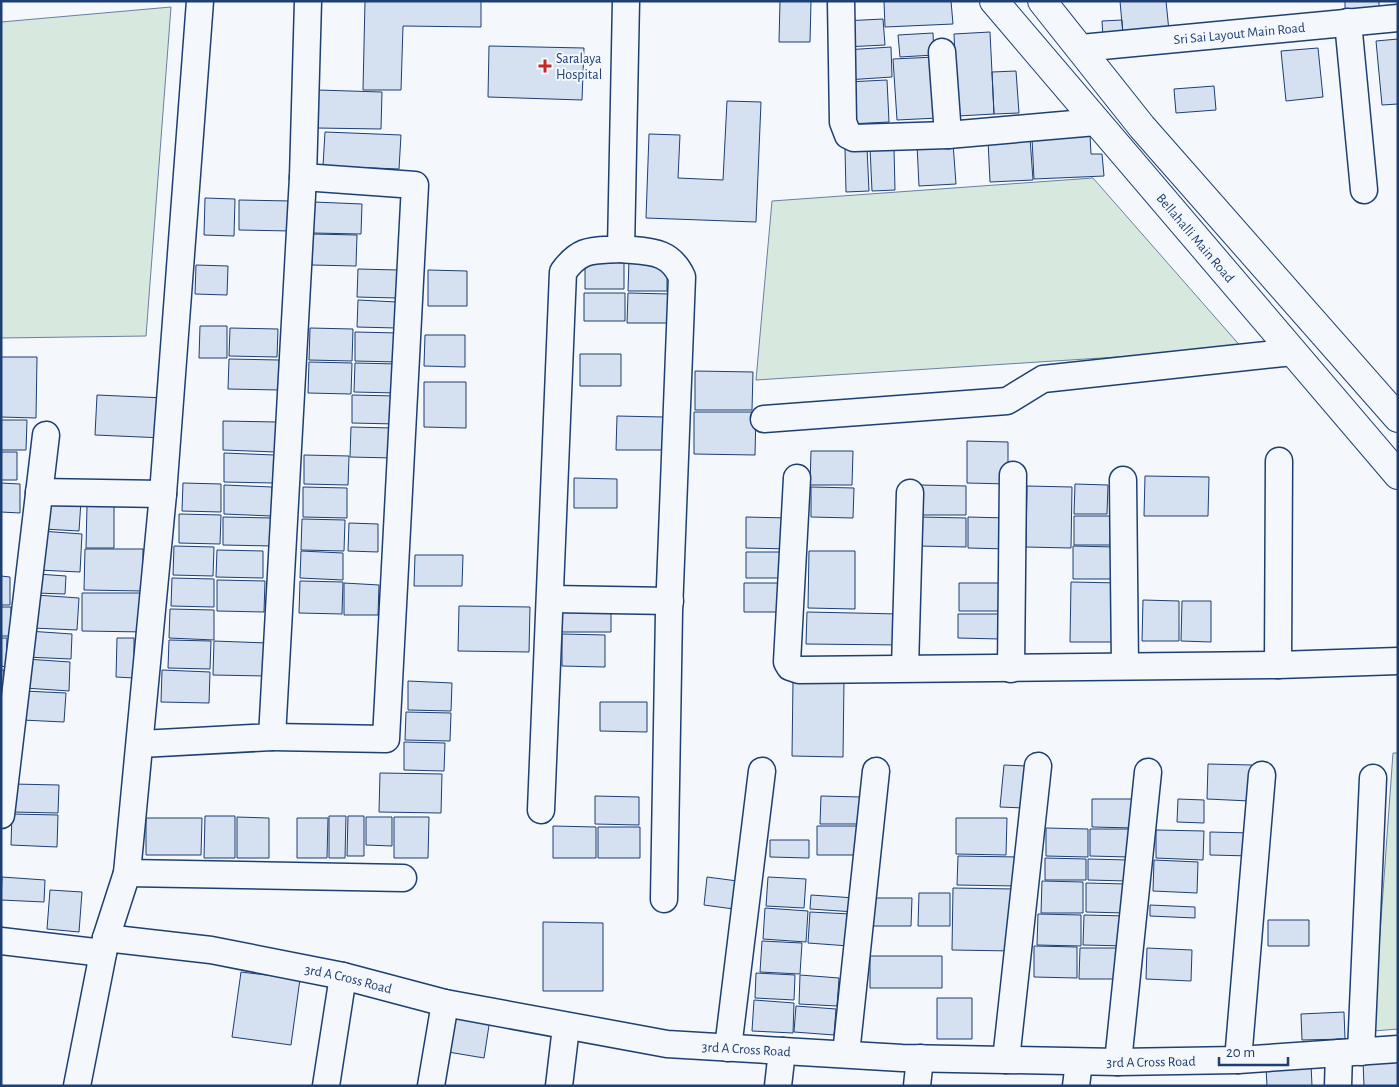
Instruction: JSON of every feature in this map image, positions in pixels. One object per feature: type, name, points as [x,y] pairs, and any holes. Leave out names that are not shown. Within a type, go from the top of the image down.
[{"type":"main road","name":"Bellahalli Main Road","points":[[994,1],[1398,475]]},
{"type":"main road","points":[[1042,1],[1142,127],[1398,418]]},
{"type":"street","points":[[77,1086],[104,946],[127,873],[141,744],[163,494],[200,1]]},
{"type":"street","points":[[272,737],[303,176],[308,1]]},
{"type":"street","points":[[621,249],[626,1]]},
{"type":"street","points":[[840,1],[843,122],[848,135],[854,138],[948,135],[1096,122]]},
{"type":"street","name":"Sri Sai Layout Main Road","points":[[1081,48],[1398,18]]},
{"type":"street","points":[[1348,22],[1364,190]]},
{"type":"street","points":[[942,52],[948,135]]},
{"type":"street","points":[[141,744],[272,737],[386,739],[416,184],[303,176]]},
{"type":"street","points":[[541,810],[564,272],[573,258],[589,251],[621,249],[658,252],[676,264],[682,277],[670,601],[664,899]]},
{"type":"street","points":[[764,419],[1007,401],[1043,379],[1293,352]]},
{"type":"street","points":[[1,815],[46,436]]},
{"type":"street","points":[[1278,666],[1279,461]]},
{"type":"street","points":[[1011,669],[1013,475]]},
{"type":"street","points":[[797,478],[787,662],[790,667],[799,670],[1278,666],[1398,661]]},
{"type":"street","points":[[1123,480],[1125,666]]},
{"type":"street","points":[[40,492],[163,494]]},
{"type":"street","points":[[905,668],[910,493]]},
{"type":"street","points":[[551,599],[670,601]]},
{"type":"street","points":[[1006,1060],[1038,766]]},
{"type":"street","points":[[846,1054],[876,771]]},
{"type":"street","points":[[728,1048],[762,772]]},
{"type":"street","points":[[1118,1062],[1148,772]]},
{"type":"street","points":[[1238,1060],[1262,775]]},
{"type":"street","points":[[1338,1086],[1350,1052],[1373,778]]},
{"type":"street","points":[[127,873],[403,878]]},
{"type":"street","name":"3rd A Cross Road","points":[[1,941],[211,950],[343,976],[445,1003],[566,1027],[667,1044],[920,1058],[1006,1060],[1078,1074],[1118,1062],[1238,1060],[1398,1049]]},
{"type":"street","points":[[326,1086],[343,976]]},
{"type":"street","points":[[432,1086],[445,1003]]},
{"type":"street","points":[[559,1086],[566,1027]]},
{"type":"street","points":[[778,1086],[782,1051]]},
{"type":"street","points":[[917,1086],[920,1058]]},
{"type":"shaded area","points":[[171,7],[146,336],[1,338],[1,22]]},
{"type":"shaded area","points":[[1093,178],[1243,349],[756,380],[772,201]]},
{"type":"shaded area","points":[[1393,753],[1398,753],[1398,1029],[1373,1031]]},
{"type":"building","points":[[365,1],[481,1],[481,27],[403,26],[401,90],[363,90]]},
{"type":"building","points":[[780,1],[811,1],[810,42],[779,42]]},
{"type":"building","points":[[884,1],[951,1],[953,24],[885,27]]},
{"type":"building","points":[[1120,1],[1166,1],[1169,31],[1123,35]]},
{"type":"building","points":[[1345,1],[1379,1],[1379,8],[1345,11]]},
{"type":"building","points":[[883,19],[885,45],[844,47],[843,21]]},
{"type":"building","points":[[1122,20],[1123,35],[1103,37],[1102,21]]},
{"type":"building","points":[[990,32],[994,114],[958,116],[954,34]]},
{"type":"building","points":[[933,33],[934,55],[900,57],[898,35]]},
{"type":"building","points":[[1398,39],[1398,104],[1382,105],[1376,41]]},
{"type":"building","points":[[489,46],[584,48],[582,100],[488,97]]},
{"type":"building","points":[[891,47],[892,77],[846,80],[845,50]]},
{"type":"building","points":[[1318,48],[1323,97],[1286,101],[1281,51]]},
{"type":"building","points":[[935,57],[938,118],[897,120],[893,59]]},
{"type":"building","points":[[1016,71],[1019,113],[994,114],[992,72]]},
{"type":"building","points":[[887,80],[889,122],[849,124],[847,82]]},
{"type":"building","points":[[1214,86],[1216,110],[1176,113],[1174,89]]},
{"type":"building","points":[[318,90],[382,92],[381,129],[317,128]]},
{"type":"building","points":[[727,101],[761,102],[756,222],[646,218],[649,134],[680,135],[678,178],[723,180]]},
{"type":"building","points":[[325,132],[401,135],[399,169],[323,166]]},
{"type":"building","points":[[1090,135],[1091,154],[1102,154],[1104,176],[1034,179],[1032,138]]},
{"type":"building","points":[[1030,138],[1033,180],[990,182],[988,140]]},
{"type":"building","points":[[953,143],[956,184],[919,186],[917,145]]},
{"type":"building","points":[[867,148],[869,191],[846,192],[845,149]]},
{"type":"building","points":[[870,148],[894,148],[895,190],[872,191]]},
{"type":"building","points":[[205,198],[235,199],[234,236],[204,235]]},
{"type":"building","points":[[239,200],[291,201],[291,231],[239,230]]},
{"type":"building","points":[[314,202],[362,204],[361,234],[313,233]]},
{"type":"building","points":[[313,234],[357,235],[356,266],[312,265]]},
{"type":"building","points":[[585,259],[624,260],[624,289],[585,289]]},
{"type":"building","points":[[629,260],[667,261],[667,291],[628,291]]},
{"type":"building","points":[[196,265],[228,266],[227,295],[195,294]]},
{"type":"building","points":[[358,269],[398,270],[397,298],[357,297]]},
{"type":"building","points":[[428,270],[467,271],[467,306],[428,306]]},
{"type":"building","points":[[584,293],[625,293],[625,321],[584,321]]},
{"type":"building","points":[[628,293],[669,294],[669,323],[627,323]]},
{"type":"building","points":[[358,300],[397,302],[396,328],[357,327]]},
{"type":"building","points":[[200,326],[227,326],[227,358],[199,358]]},
{"type":"building","points":[[230,328],[278,329],[277,357],[229,356]]},
{"type":"building","points":[[310,328],[353,329],[352,361],[309,360]]},
{"type":"building","points":[[355,332],[399,333],[398,362],[355,361]]},
{"type":"building","points":[[425,335],[465,335],[465,367],[424,366]]},
{"type":"building","points":[[580,354],[621,354],[621,386],[580,386]]},
{"type":"building","points":[[1,357],[37,357],[36,418],[1,417]]},
{"type":"building","points":[[229,359],[279,360],[279,390],[228,389]]},
{"type":"building","points":[[309,362],[352,363],[351,394],[308,393]]},
{"type":"building","points":[[355,363],[398,364],[397,393],[354,392]]},
{"type":"building","points":[[695,371],[753,372],[752,410],[695,410]]},
{"type":"building","points":[[424,382],[466,382],[466,428],[424,427]]},
{"type":"building","points":[[97,395],[165,398],[164,438],[95,435]]},
{"type":"building","points":[[352,395],[396,396],[396,424],[352,423]]},
{"type":"building","points":[[694,412],[756,412],[755,455],[694,454]]},
{"type":"building","points":[[617,416],[664,417],[664,450],[616,450]]},
{"type":"building","points":[[1,420],[27,420],[26,450],[1,450]]},
{"type":"building","points":[[223,421],[277,422],[276,452],[223,450]]},
{"type":"building","points":[[351,427],[393,428],[393,458],[350,457]]},
{"type":"building","points":[[967,441],[1008,442],[1008,484],[967,483]]},
{"type":"building","points":[[811,451],[853,451],[852,485],[810,485]]},
{"type":"building","points":[[1,452],[17,452],[17,480],[1,480]]},
{"type":"building","points":[[224,453],[274,455],[273,483],[224,482]]},
{"type":"building","points":[[304,455],[349,456],[348,485],[304,484]]},
{"type":"building","points":[[1145,476],[1209,477],[1208,516],[1144,516]]},
{"type":"building","points":[[574,478],[617,479],[617,508],[574,508]]},
{"type":"building","points":[[1,483],[20,484],[20,513],[1,512]]},
{"type":"building","points":[[183,483],[221,484],[221,512],[182,511]]},
{"type":"building","points":[[1075,484],[1108,485],[1107,514],[1074,514]]},
{"type":"building","points":[[224,485],[272,487],[271,516],[224,514]]},
{"type":"building","points":[[920,485],[966,486],[966,515],[920,515]]},
{"type":"building","points":[[1027,486],[1072,487],[1071,548],[1026,547]]},
{"type":"building","points":[[303,487],[347,488],[347,518],[303,517]]},
{"type":"building","points":[[811,487],[854,488],[853,518],[811,517]]},
{"type":"building","points":[[46,499],[81,501],[79,531],[44,529]]},
{"type":"building","points":[[87,506],[114,506],[114,548],[86,548]]},
{"type":"building","points":[[179,514],[221,515],[220,544],[179,543]]},
{"type":"building","points":[[1074,516],[1111,516],[1110,545],[1074,545]]},
{"type":"building","points":[[223,517],[273,518],[272,546],[223,545]]},
{"type":"building","points":[[746,517],[789,518],[789,549],[746,548]]},
{"type":"building","points":[[920,517],[966,518],[966,547],[919,546]]},
{"type":"building","points":[[968,517],[1008,518],[1008,549],[968,548]]},
{"type":"building","points":[[302,519],[345,520],[344,551],[301,550]]},
{"type":"building","points":[[349,523],[378,524],[378,552],[348,551]]},
{"type":"building","points":[[41,531],[82,534],[80,572],[38,570]]},
{"type":"building","points":[[174,546],[214,547],[213,576],[173,575]]},
{"type":"building","points":[[1073,546],[1116,547],[1115,579],[1073,579]]},
{"type":"building","points":[[85,549],[143,549],[143,591],[84,590]]},
{"type":"building","points":[[217,550],[263,551],[263,578],[216,577]]},
{"type":"building","points":[[301,551],[343,553],[343,580],[300,578]]},
{"type":"building","points":[[809,551],[855,551],[855,609],[808,608]]},
{"type":"building","points":[[746,552],[783,552],[783,578],[746,578]]},
{"type":"building","points":[[415,555],[463,555],[462,586],[414,586]]},
{"type":"building","points":[[37,574],[66,576],[65,594],[36,593]]},
{"type":"building","points":[[1,576],[10,577],[10,605],[1,605]]},
{"type":"building","points":[[172,578],[214,579],[214,607],[171,606]]},
{"type":"building","points":[[217,580],[265,581],[264,612],[217,611]]},
{"type":"building","points":[[300,581],[343,582],[342,614],[299,613]]},
{"type":"building","points":[[1071,582],[1120,583],[1120,642],[1070,642]]},
{"type":"building","points":[[344,583],[379,585],[378,615],[344,615]]},
{"type":"building","points":[[744,583],[783,583],[782,612],[744,612]]},
{"type":"building","points":[[959,583],[1001,583],[1000,611],[959,611]]},
{"type":"building","points":[[82,593],[146,593],[146,632],[82,631]]},
{"type":"building","points":[[36,595],[79,598],[77,630],[33,628]]},
{"type":"building","points":[[1143,600],[1179,601],[1179,641],[1142,641]]},
{"type":"building","points":[[1182,601],[1211,601],[1211,642],[1181,641]]},
{"type":"building","points":[[562,604],[611,604],[611,632],[562,632]]},
{"type":"building","points":[[459,606],[530,607],[529,652],[458,651]]},
{"type":"building","points":[[1,607],[11,607],[11,636],[1,636]]},
{"type":"building","points":[[170,609],[214,610],[214,640],[169,638]]},
{"type":"building","points":[[807,612],[900,614],[900,645],[806,644]]},
{"type":"building","points":[[958,614],[1000,614],[1000,639],[958,638]]},
{"type":"building","points":[[28,631],[72,634],[71,659],[26,657]]},
{"type":"building","points":[[562,634],[605,635],[605,667],[562,666]]},
{"type":"building","points":[[1,638],[7,638],[6,667],[1,666]]},
{"type":"building","points":[[117,638],[134,638],[134,678],[116,677]]},
{"type":"building","points":[[169,640],[211,641],[210,669],[168,668]]},
{"type":"building","points":[[214,641],[267,643],[266,676],[213,675]]},
{"type":"building","points":[[26,659],[70,662],[69,691],[25,688]]},
{"type":"building","points":[[1,670],[4,670],[3,696],[1,696]]},
{"type":"building","points":[[162,670],[210,672],[209,703],[161,702]]},
{"type":"building","points":[[793,680],[844,680],[843,757],[792,756]]},
{"type":"building","points":[[408,681],[452,683],[451,711],[408,710]]},
{"type":"building","points":[[24,691],[66,693],[64,722],[22,720]]},
{"type":"building","points":[[600,702],[647,702],[647,732],[600,731]]},
{"type":"building","points":[[406,712],[451,713],[450,741],[405,740]]},
{"type":"building","points":[[404,742],[445,743],[444,771],[404,770]]},
{"type":"building","points":[[1208,764],[1252,765],[1250,801],[1207,799]]},
{"type":"building","points":[[1004,765],[1027,766],[1024,808],[1000,807]]},
{"type":"building","points":[[380,773],[442,774],[441,813],[379,812]]},
{"type":"building","points":[[13,784],[59,785],[58,813],[12,812]]},
{"type":"building","points":[[595,796],[639,797],[639,825],[595,824]]},
{"type":"building","points":[[821,796],[861,797],[861,824],[820,824]]},
{"type":"building","points":[[1092,799],[1135,799],[1135,828],[1092,827]]},
{"type":"building","points":[[1178,799],[1204,800],[1204,823],[1177,822]]},
{"type":"building","points":[[12,814],[58,815],[57,847],[11,845]]},
{"type":"building","points":[[205,816],[235,816],[235,858],[204,858]]},
{"type":"building","points":[[329,816],[346,816],[345,858],[329,858]]},
{"type":"building","points":[[348,816],[364,816],[364,856],[347,856]]},
{"type":"building","points":[[237,817],[269,818],[269,858],[237,858]]},
{"type":"building","points":[[366,817],[392,817],[392,846],[366,845]]},
{"type":"building","points":[[394,817],[429,817],[428,858],[394,858]]},
{"type":"building","points":[[146,818],[202,818],[201,855],[146,855]]},
{"type":"building","points":[[297,818],[328,818],[327,858],[297,858]]},
{"type":"building","points":[[956,818],[1007,818],[1006,855],[956,854]]},
{"type":"building","points":[[553,826],[596,827],[596,858],[553,858]]},
{"type":"building","points":[[817,826],[860,826],[860,855],[817,855]]},
{"type":"building","points":[[598,827],[640,827],[640,858],[598,858]]},
{"type":"building","points":[[1046,828],[1088,829],[1088,857],[1046,856]]},
{"type":"building","points":[[1090,829],[1129,829],[1129,857],[1090,856]]},
{"type":"building","points":[[1156,830],[1204,831],[1203,860],[1156,858]]},
{"type":"building","points":[[1210,832],[1252,833],[1251,856],[1210,855]]},
{"type":"building","points":[[770,840],[809,840],[809,858],[770,857]]},
{"type":"building","points":[[958,856],[1019,857],[1019,886],[957,885]]},
{"type":"building","points":[[1045,858],[1086,859],[1086,880],[1045,880]]},
{"type":"building","points":[[1088,859],[1129,860],[1128,881],[1088,880]]},
{"type":"building","points":[[1154,860],[1198,862],[1197,893],[1153,891]]},
{"type":"building","points":[[2,877],[45,880],[44,902],[1,900]]},
{"type":"building","points":[[707,877],[745,882],[741,910],[704,905]]},
{"type":"building","points":[[768,877],[806,879],[804,908],[766,906]]},
{"type":"building","points":[[1042,881],[1083,882],[1083,913],[1041,913]]},
{"type":"building","points":[[1086,883],[1126,884],[1126,913],[1086,912]]},
{"type":"building","points":[[953,888],[1014,889],[1013,951],[952,950]]},
{"type":"building","points":[[50,890],[82,892],[79,932],[47,929]]},
{"type":"building","points":[[919,893],[950,893],[950,926],[918,926]]},
{"type":"building","points":[[811,895],[855,898],[855,912],[810,909]]},
{"type":"building","points":[[871,898],[912,898],[911,926],[871,926]]},
{"type":"building","points":[[1150,905],[1195,907],[1195,918],[1150,916]]},
{"type":"building","points":[[765,908],[808,911],[806,942],[763,939]]},
{"type":"building","points":[[810,912],[851,914],[849,946],[808,943]]},
{"type":"building","points":[[1038,914],[1081,915],[1081,946],[1037,945]]},
{"type":"building","points":[[1084,915],[1128,916],[1128,946],[1083,945]]},
{"type":"building","points":[[1268,920],[1309,920],[1309,946],[1268,946]]},
{"type":"building","points":[[543,922],[603,923],[603,991],[543,991]]},
{"type":"building","points":[[762,941],[802,943],[800,974],[760,972]]},
{"type":"building","points":[[1034,946],[1077,947],[1077,978],[1034,977]]},
{"type":"building","points":[[1080,948],[1120,948],[1120,979],[1079,979]]},
{"type":"building","points":[[1147,948],[1192,950],[1191,981],[1146,979]]},
{"type":"building","points":[[870,956],[942,956],[942,988],[870,988]]},
{"type":"building","points":[[241,972],[300,979],[291,1045],[232,1037]]},
{"type":"building","points":[[756,973],[795,975],[794,1000],[755,998]]},
{"type":"building","points":[[800,975],[839,978],[837,1006],[799,1004]]},
{"type":"building","points":[[937,998],[972,998],[972,1039],[937,1039]]},
{"type":"building","points":[[754,1000],[794,1003],[793,1033],[752,1031]]},
{"type":"building","points":[[796,1006],[836,1009],[834,1035],[794,1032]]},
{"type":"building","points":[[1344,1012],[1345,1039],[1302,1040],[1301,1014]]},
{"type":"building","points":[[455,1013],[490,1019],[484,1058],[448,1052]]},
{"type":"building","points":[[1398,1059],[1398,1086],[1364,1086],[1363,1061]]},
{"type":"building","points":[[1311,1064],[1312,1086],[1267,1086],[1266,1067]]},
{"type":"place","name":"Saralaya Hospital","points":[[545,66]]}]
